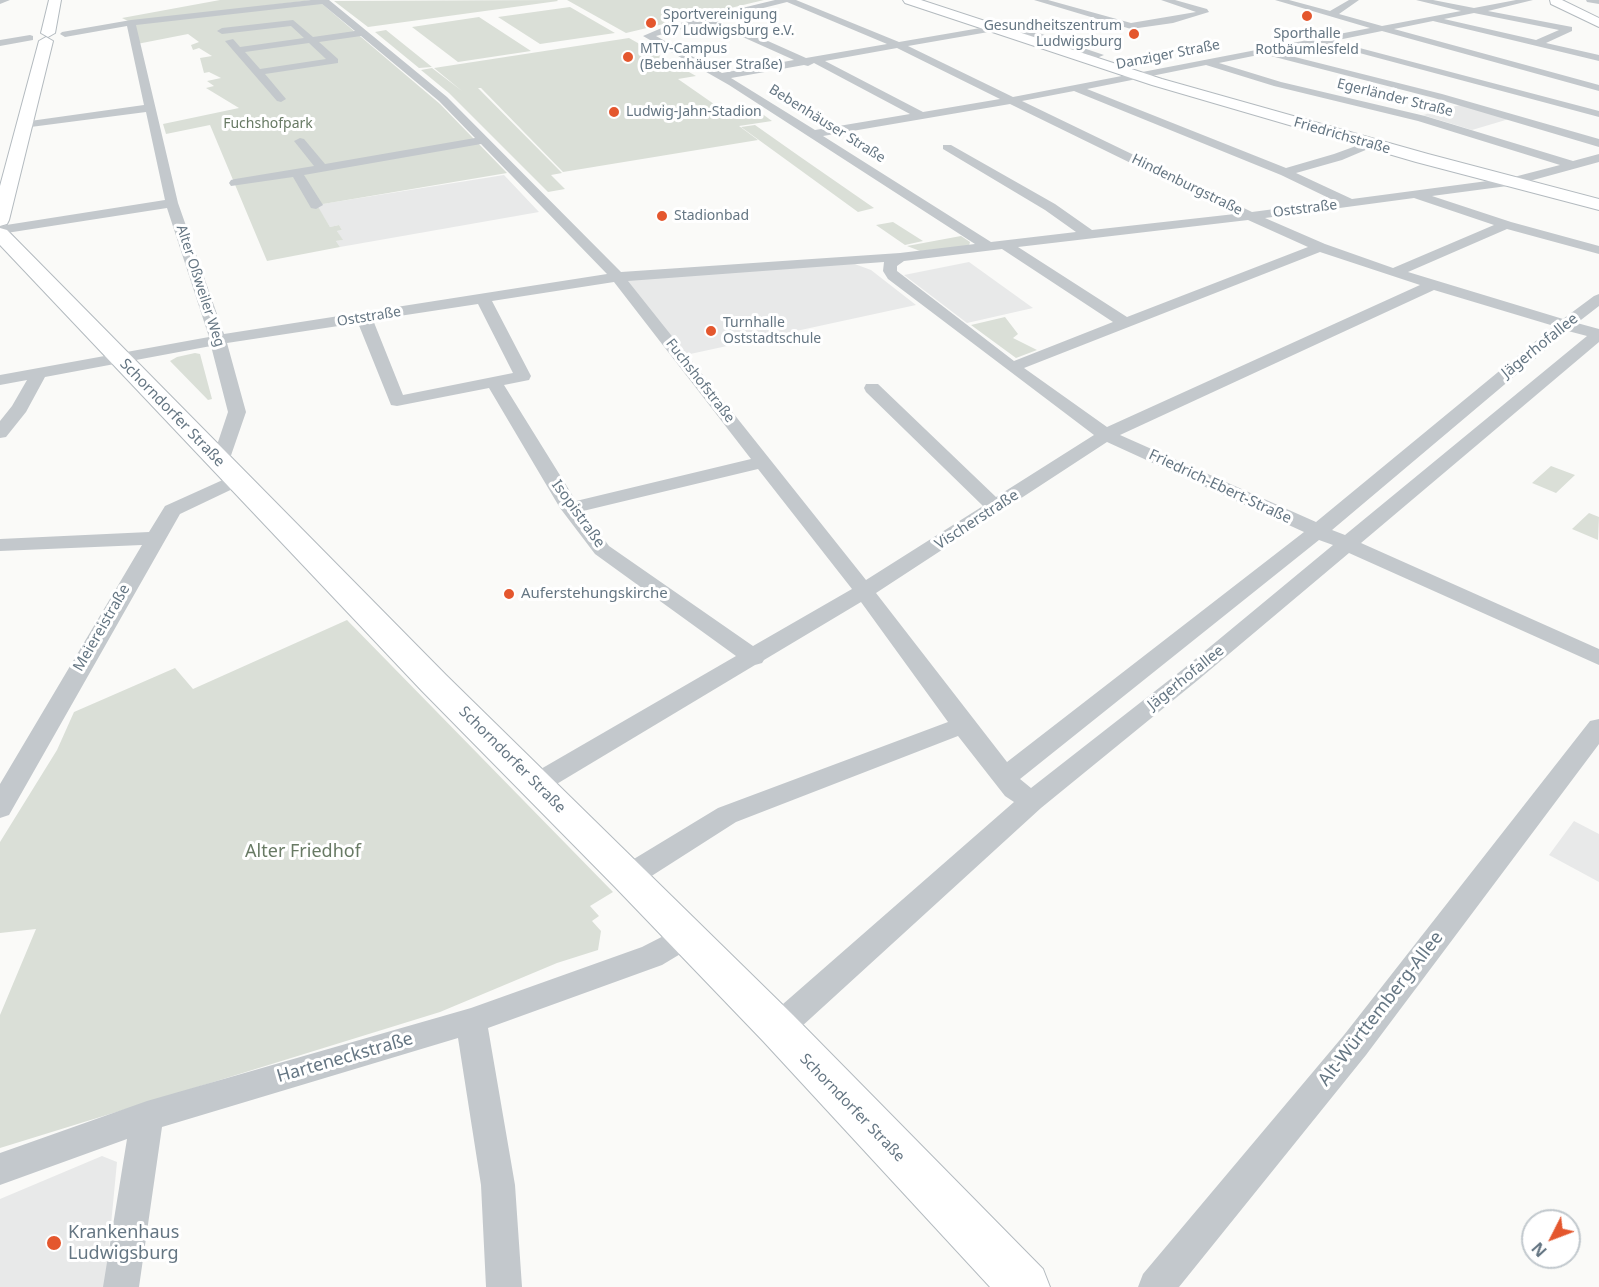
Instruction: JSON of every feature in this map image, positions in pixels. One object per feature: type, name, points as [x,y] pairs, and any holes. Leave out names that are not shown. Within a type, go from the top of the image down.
[{"type":"main road","points":[[0,220],[41,37],[55,0]]},
{"type":"main road","name":"Friedrichstraße","points":[[909,0],[1137,76],[1371,144],[1599,205]]},
{"type":"main road","points":[[1554,0],[1599,23]]},
{"type":"main road","points":[[41,37],[58,38],[65,34]]},
{"type":"main road","name":"Schorndorfer Straße","points":[[0,232],[228,472],[630,876],[1025,1287]]},
{"type":"street","points":[[0,1],[6,0]]},
{"type":"street","points":[[709,19],[788,0]]},
{"type":"street","name":"Hindenburgstraße","points":[[788,0],[900,46],[1250,216],[1320,247],[1394,273],[1598,335]]},
{"type":"street","points":[[1038,0],[1071,8]]},
{"type":"street","points":[[1052,0],[1124,26],[1138,26],[1206,12],[1168,1]]},
{"type":"street","points":[[1168,1],[1182,0]]},
{"type":"street","points":[[1279,0],[1599,88]]},
{"type":"street","points":[[1330,15],[1354,0]]},
{"type":"street","points":[[1420,0],[1569,29],[1535,44]]},
{"type":"street","name":"Danziger Straße","points":[[813,134],[1012,100],[1529,0]]},
{"type":"street","points":[[1590,0],[1599,2]]},
{"type":"street","points":[[65,34],[128,23],[324,1]]},
{"type":"street","name":"Fuchshofstraße","points":[[324,1],[443,99],[618,278],[864,591],[963,725],[1014,789],[1032,801]]},
{"type":"street","points":[[207,15],[281,99]]},
{"type":"street","points":[[1430,18],[1599,58]]},
{"type":"street","points":[[709,19],[732,33],[747,35],[813,62],[922,116]]},
{"type":"street","name":"Bebenhäuser Straße","points":[[709,19],[648,36],[722,76],[988,246]]},
{"type":"street","points":[[222,32],[293,22],[334,62],[257,72]]},
{"type":"street","name":"Alter Oßweiler Weg","points":[[128,23],[138,47],[172,203],[218,340],[237,412],[228,472]]},
{"type":"street","points":[[722,76],[813,62],[993,27]]},
{"type":"street","points":[[238,50],[363,33]]},
{"type":"street","points":[[0,42],[41,37]]},
{"type":"street","points":[[1321,40],[1599,114]]},
{"type":"street","points":[[1263,51],[1438,96],[1599,143]]},
{"type":"street","points":[[1565,59],[1581,54]]},
{"type":"street","name":"Egerländer Straße","points":[[1208,62],[1278,84],[1421,118],[1574,166]]},
{"type":"street","points":[[1533,70],[1549,65]]},
{"type":"street","points":[[1076,88],[1285,172],[1350,203]]},
{"type":"street","points":[[23,125],[150,108]]},
{"type":"street","points":[[236,183],[483,140]]},
{"type":"street","points":[[300,141],[321,167]]},
{"type":"street","points":[[1285,172],[1338,158],[1371,144]]},
{"type":"street","points":[[947,147],[1050,207],[1089,235]]},
{"type":"street","name":"Oststraße","points":[[0,380],[218,340],[618,278],[900,257],[1250,216],[1511,182],[1599,158]]},
{"type":"street","points":[[296,172],[316,205]]},
{"type":"street","points":[[1415,195],[1506,225],[1599,250]]},
{"type":"street","points":[[0,232],[172,203]]},
{"type":"street","points":[[1394,273],[1506,225]]},
{"type":"street","points":[[1005,244],[1126,324]]},
{"type":"street","points":[[1012,368],[1320,247]]},
{"type":"street","name":"Friedrich-Ebert-Straße","points":[[900,257],[890,264],[893,276],[1012,368],[1106,435],[1599,658]]},
{"type":"street","name":"Vischerstraße","points":[[536,784],[754,658],[864,591],[1106,435],[1130,422],[1433,285]]},
{"type":"street","points":[[364,317],[397,400],[523,376],[483,299]]},
{"type":"street","name":"Jägerhofallee","points":[[1005,777],[1317,532],[1599,299]]},
{"type":"street","name":"Jägerhofallee","points":[[778,1028],[862,956],[1032,801],[1190,675],[1598,335]]},
{"type":"street","points":[[0,433],[20,408],[39,373]]},
{"type":"street","name":"Isopistraße","points":[[494,382],[570,508],[602,550],[754,658]]},
{"type":"street","points":[[872,387],[996,508]]},
{"type":"street","points":[[570,508],[763,462]]},
{"type":"street","name":"Meiereistraße","points":[[0,808],[172,510],[228,472]]},
{"type":"street","points":[[0,545],[154,538]]},
{"type":"street","points":[[630,876],[726,815],[963,725]]},
{"type":"street","name":"Alt-Württemberg-Allee","points":[[1156,1287],[1355,1045],[1599,727]]},
{"type":"street","name":"Harteneckstraße","points":[[0,1169],[147,1116],[471,1021],[652,956],[687,936]]},
{"type":"street","points":[[471,1021],[498,1185],[504,1287]]},
{"type":"street","points":[[121,1287],[147,1116]]},
{"type":"shaded area","points":[[1460,105],[1509,119],[1472,130],[1423,115]]},
{"type":"shaded area","points":[[504,175],[539,212],[340,247],[336,241],[342,240],[337,231],[342,230],[339,225],[330,227],[316,205]]},
{"type":"shaded area","points":[[969,262],[1033,308],[967,323],[904,275]]},
{"type":"shaded area","points":[[852,263],[871,270],[916,305],[681,356],[618,277]]},
{"type":"shaded area","points":[[1574,821],[1599,834],[1599,882],[1549,855]]},
{"type":"shaded area","name":"Krankenhaus Ludwigsburg","points":[[102,1156],[117,1162],[105,1287],[0,1287],[0,1199]]},
{"type":"green space","points":[[220,0],[313,0],[130,22],[122,18]]},
{"type":"green space","points":[[557,0],[368,27],[334,1]]},
{"type":"green space","points":[[567,0],[764,0],[626,33]]},
{"type":"green space","name":"Fuchshofpark","points":[[321,3],[440,104],[507,173],[317,205],[330,227],[339,225],[342,230],[337,231],[343,240],[336,241],[340,247],[267,261],[210,125],[166,134],[163,124],[239,108],[206,88],[214,86],[207,81],[221,78],[209,72],[204,73],[200,58],[212,56],[199,48],[193,50],[191,45],[199,42],[188,34],[137,44],[131,23]]},
{"type":"green space","points":[[570,7],[615,33],[540,44],[498,17]]},
{"type":"green space","points":[[479,17],[531,51],[458,62],[412,27]]},
{"type":"green space","points":[[386,30],[432,67],[419,68],[375,32]]},
{"type":"green space","name":"Ludwig-Jahn-Stadion","points":[[629,38],[696,76],[678,79],[734,118],[761,113],[772,121],[739,126],[758,140],[563,172],[481,88],[478,88],[562,173],[551,175],[565,189],[548,192],[449,93],[421,70],[432,68],[462,91],[434,68]]},
{"type":"green space","points":[[755,125],[874,208],[858,212],[741,127]]},
{"type":"green space","points":[[893,222],[923,241],[905,245],[876,225]]},
{"type":"green space","points":[[961,236],[970,242],[969,246],[920,251],[907,246]]},
{"type":"green space","points":[[1005,317],[1018,334],[1013,338],[1037,350],[1016,358],[971,325]]},
{"type":"green space","points":[[195,353],[200,354],[212,399],[208,400],[170,361]]},
{"type":"green space","points":[[1551,466],[1575,475],[1556,493],[1532,483]]},
{"type":"green space","points":[[1589,513],[1599,517],[1598,540],[1572,529]]},
{"type":"green space","name":"Alter Friedhof","points":[[347,620],[613,892],[590,906],[599,916],[592,921],[601,931],[598,950],[557,963],[440,1012],[0,1148],[0,1015],[36,929],[0,933],[0,842],[57,750],[74,712],[175,668],[193,689]]},
{"type":"place","name":"Sporthalle Rotbäumlesfeld","points":[[1307,16]]},
{"type":"place","name":"Sportvereinigung 07 Ludwigsburg e.V.","points":[[651,23]]},
{"type":"place","name":"Gesundheitszentrum Ludwigsburg","points":[[1134,34]]},
{"type":"place","name":"MTV-Campus (Bebenhäuser Straße)","points":[[628,57]]},
{"type":"place","name":"Ludwig-Jahn-Stadion","points":[[614,112]]},
{"type":"place","name":"Stadionbad","points":[[662,216]]},
{"type":"place","name":"Turnhalle Oststadtschule","points":[[711,331]]},
{"type":"place","name":"Auferstehungskirche","points":[[509,594]]},
{"type":"place","name":"Krankenhaus Ludwigsburg","points":[[54,1243]]}]
